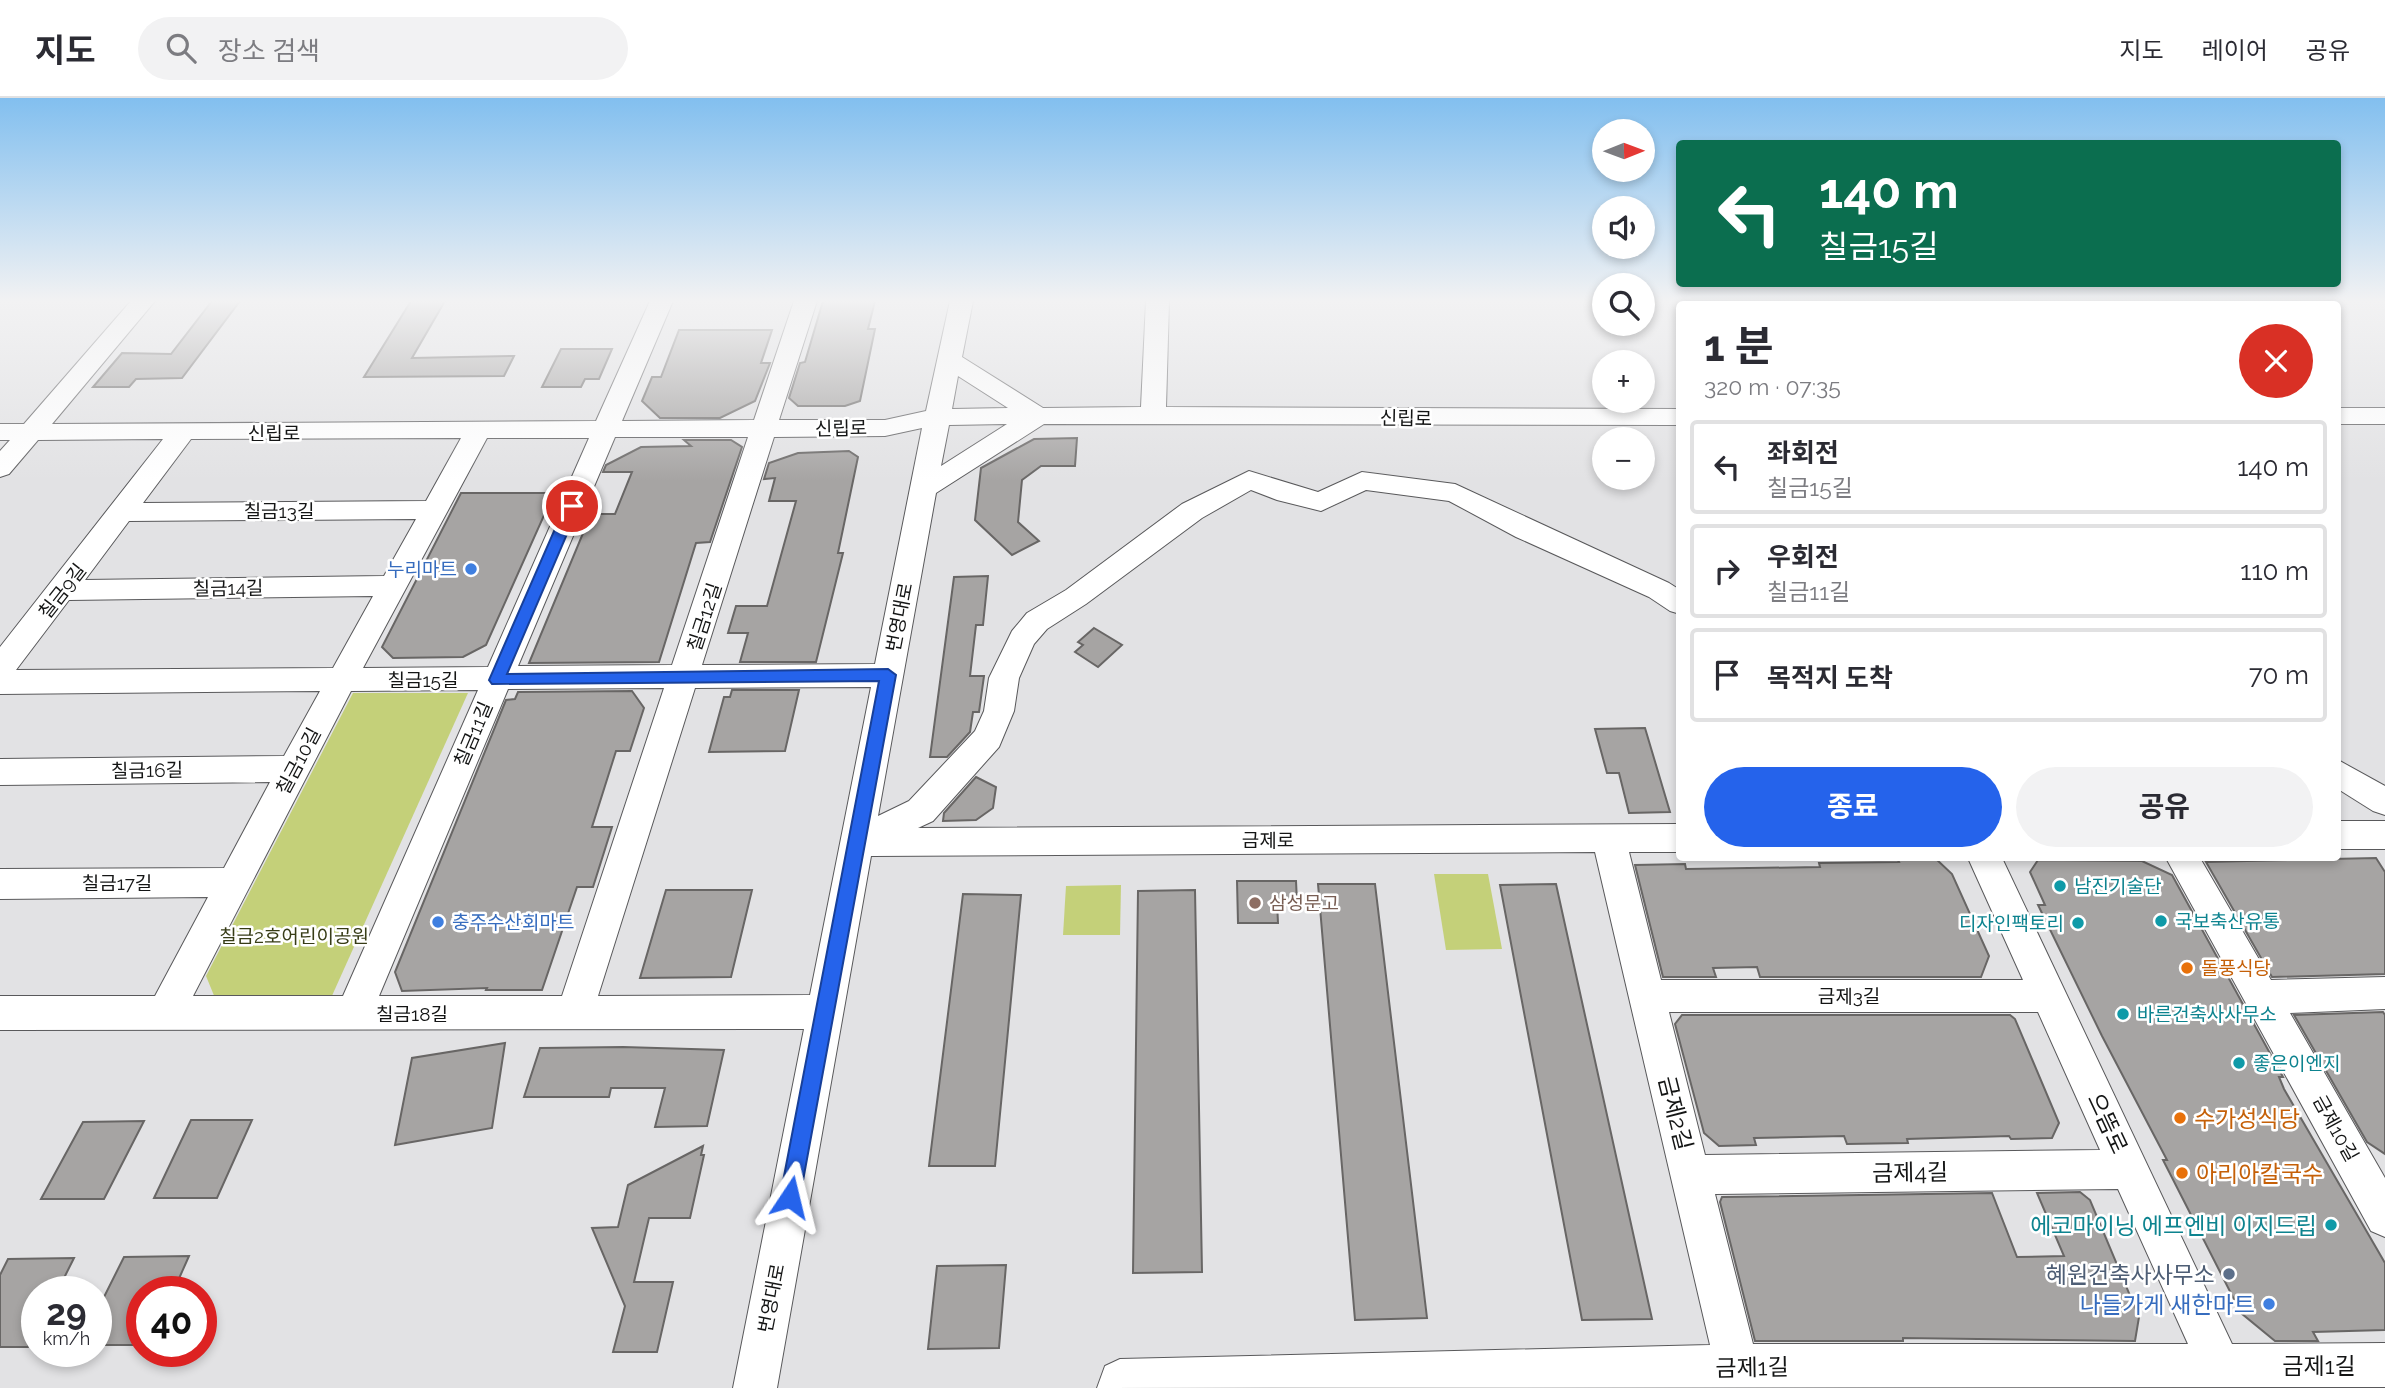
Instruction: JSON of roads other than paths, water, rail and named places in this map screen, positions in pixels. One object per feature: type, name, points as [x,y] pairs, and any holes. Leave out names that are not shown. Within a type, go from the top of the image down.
[{"type":"street","points":[[0,468],[92,361]]},
{"type":"street","name":"칠금11길","points":[[352,1014],[634,361]]},
{"type":"street","name":"칠금12길","points":[[574,1013],[786,361]]},
{"type":"street","name":"번영대로","points":[[755,1388],[923,489],[950,361]]},
{"type":"street","points":[[923,489],[1038,416],[952,361]]},
{"type":"street","points":[[1153,415],[1155,361]]},
{"type":"street","name":"신립로","points":[[0,432],[477,432],[885,428],[938,417],[1038,416],[1676,417]]},
{"type":"street","points":[[2341,416],[2385,416]]},
{"type":"street","name":"칠금10길","points":[[164,1014],[293,769],[477,432]]},
{"type":"street","name":"칠금9길","points":[[0,669],[124,512],[182,433]]},
{"type":"street","points":[[857,842],[921,811],[988,738],[999,711],[1004,678],[1022,639],[1037,621],[1076,597],[1192,511],[1249,480],[1286,494],[1321,502],[1362,481],[1455,493],[1526,530],[1659,590],[1676,601]]},
{"type":"street","name":"칠금13길","points":[[124,512],[435,510]]},
{"type":"street","name":"칠금14길","points":[[63,590],[393,586]]},
{"type":"street","name":"칠금15길","points":[[0,682],[888,675]]},
{"type":"street","name":"칠금16길","points":[[0,772],[293,769]]},
{"type":"street","points":[[2341,775],[2385,802]]},
{"type":"street","points":[[2341,835],[2385,835]]},
{"type":"street","name":"금제로","points":[[857,842],[1676,838]]},
{"type":"street","name":"금제2길","points":[[1609,839],[1740,1377]]},
{"type":"street","name":"으뜸로","points":[[1987,861],[2225,1377]]},
{"type":"street","name":"금제10길","points":[[2185,861],[2262,997],[2370,1162],[2385,1217]]},
{"type":"street","name":"칠금17길","points":[[0,884],[233,882]]},
{"type":"street","points":[[2262,997],[2385,993]]},
{"type":"street","name":"금제3길","points":[[1647,996],[2050,996]]},
{"type":"street","name":"칠금18길","points":[[0,1013],[825,1012]]},
{"type":"street","name":"금제4길","points":[[1691,1175],[2129,1169]]},
{"type":"street","name":"금제1길","points":[[1120,1384],[1740,1377],[2225,1377],[2385,1365]]},
{"type":"place","name":"누리마트","points":[[471,569]]},
{"type":"place","name":"남진기술단","points":[[2060,886]]},
{"type":"place","name":"삼성문고","points":[[1255,903]]},
{"type":"place","name":"국보축산유통","points":[[2161,921]]},
{"type":"place","name":"충주수산회마트","points":[[438,922]]},
{"type":"place","name":"디자인팩토리","points":[[2078,923]]},
{"type":"place","name":"돌풍식당","points":[[2187,968]]},
{"type":"place","name":"바른건축사사무소","points":[[2123,1014]]},
{"type":"place","name":"좋은이엔지","points":[[2239,1063]]},
{"type":"place","name":"수가성식당","points":[[2180,1118]]},
{"type":"place","name":"아리아칼국수","points":[[2182,1173]]},
{"type":"place","name":"에코마이닝 에프엔비 이지드립","points":[[2331,1225]]},
{"type":"place","name":"혜원건축사사무소","points":[[2229,1274]]},
{"type":"place","name":"나들가게 새한마트","points":[[2269,1304]]},
{"type":"park label","name":"칠금2호어린이공원","points":[[294,936]]}]
